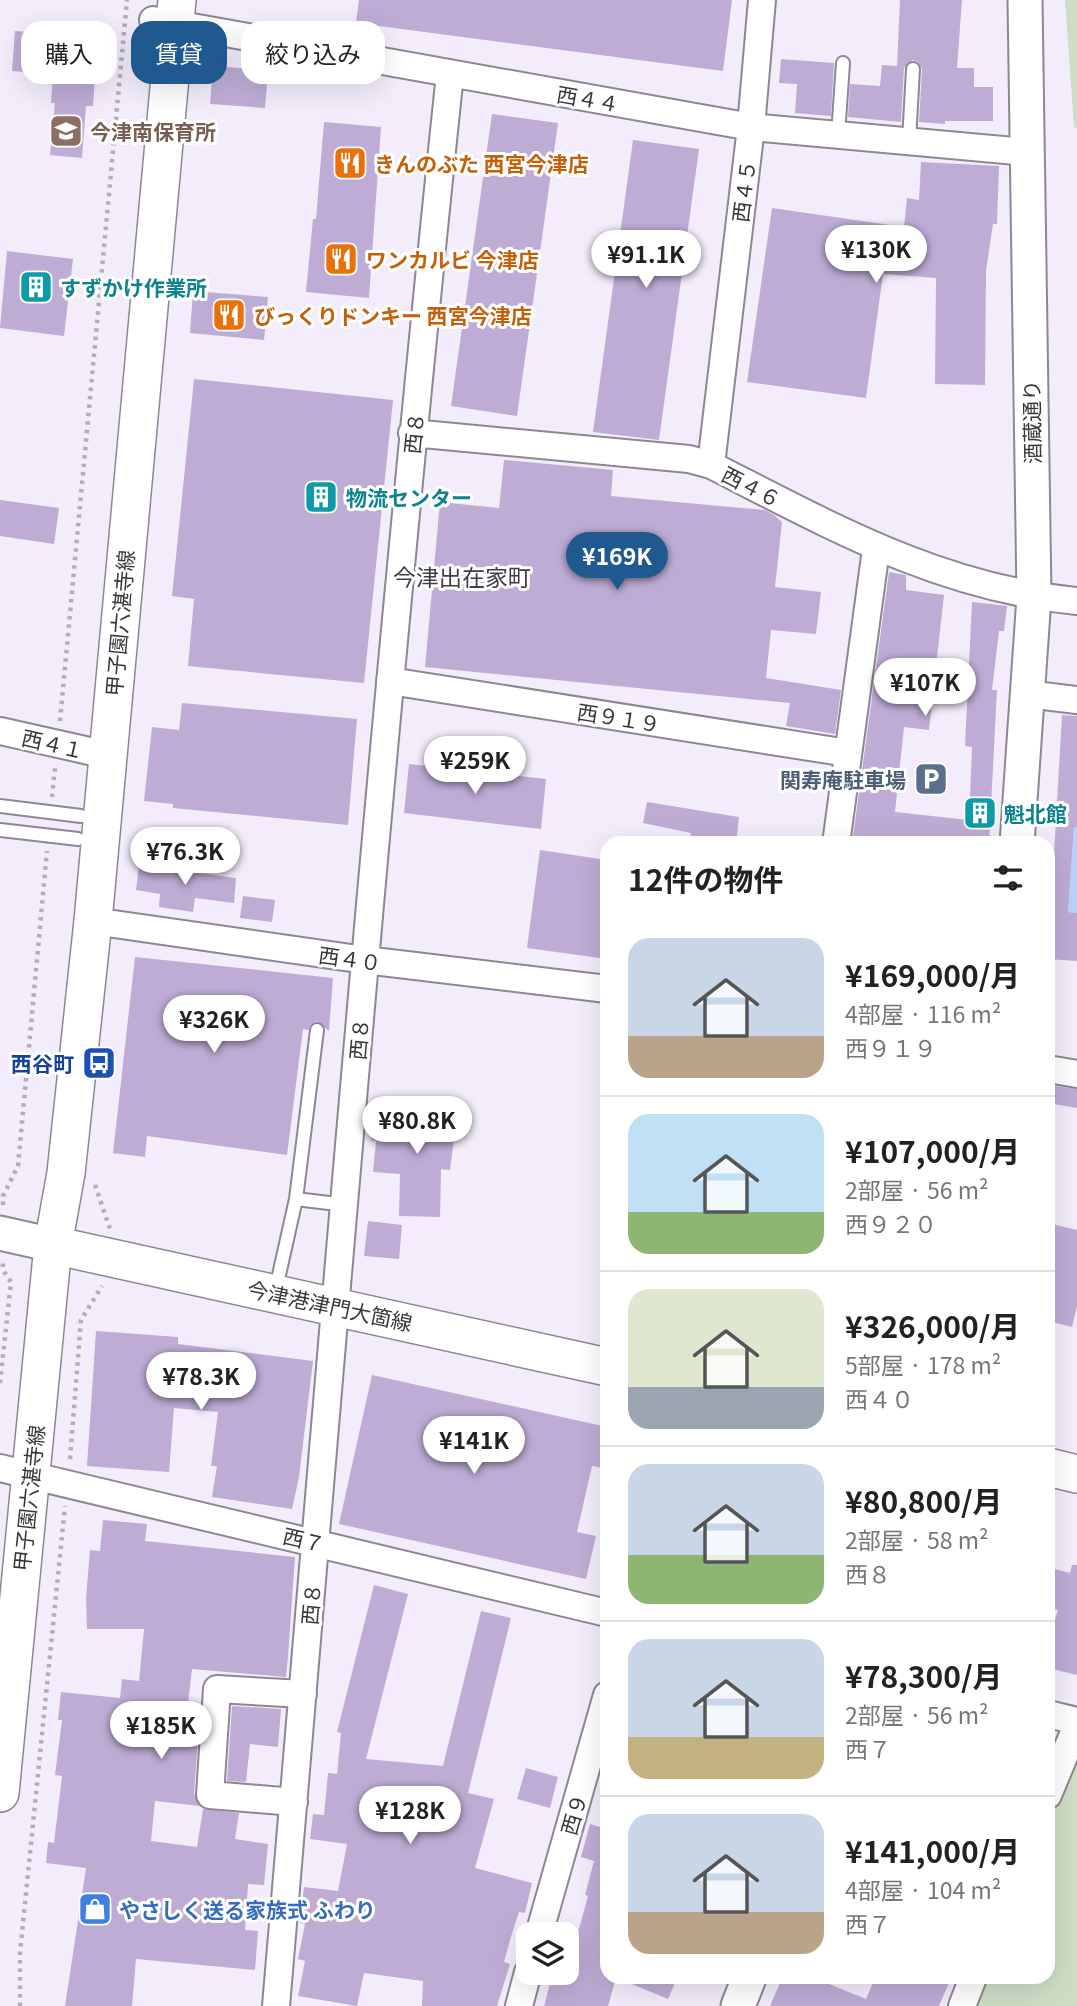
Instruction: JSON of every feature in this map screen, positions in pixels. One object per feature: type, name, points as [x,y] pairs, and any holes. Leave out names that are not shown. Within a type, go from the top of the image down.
[{"type":"main road","name":"甲子園六湛寺線","points":[[53,1245],[43,1169],[65,826],[84,750],[158,9]]},
{"type":"main road","name":"甲子園六湛寺線","points":[[1,1770],[15,1471],[66,1173],[93,921],[84,750]]},
{"type":"main road","name":"今津港津門大箇線","points":[[53,1245],[600,1365]]},
{"type":"main road","points":[[1055,1469],[1077,1474]]},
{"type":"street","name":"西４５","points":[[711,465],[751,127],[762,0]]},
{"type":"street","name":"酒蔵通り","points":[[1018,836],[1034,597],[1026,0]]},
{"type":"street","name":"西４４","points":[[158,9],[450,74],[751,127],[1026,152]]},
{"type":"street","name":"西８","points":[[276,2006],[412,433],[450,74]]},
{"type":"street","name":"西４６","points":[[412,433],[690,459],[711,465],[876,549],[989,588],[1034,597],[1077,601]]},
{"type":"street","points":[[837,836],[876,549]]},
{"type":"street","name":"西９１９","points":[[390,681],[848,753]]},
{"type":"street","points":[[1027,695],[1077,700]]},
{"type":"street","name":"西４１","points":[[0,731],[84,750]]},
{"type":"street","name":"西４０","points":[[93,921],[365,960],[600,988]]},
{"type":"street","points":[[1055,1070],[1077,1074]]},
{"type":"street","points":[[1,1233],[53,1245]]},
{"type":"street","name":"西７","points":[[15,1471],[600,1611]]},
{"type":"street","points":[[294,1801],[210,1795],[217,1689],[303,1695]]},
{"type":"street","points":[[1055,1716],[1077,1723],[1055,1778]]},
{"type":"street","name":"西９","points":[[542,1922],[600,1720]]},
{"type":"street","points":[[738,2006],[747,1984]]},
{"type":"street","points":[[961,2006],[970,1984]]},
{"type":"street","points":[[519,2006],[525,1985]]},
{"type":"lane","points":[[838,135],[843,63]]},
{"type":"lane","points":[[909,141],[913,69]]},
{"type":"lane","points":[[0,806],[65,826]]},
{"type":"lane","points":[[0,830],[65,826]]},
{"type":"lane","points":[[275,1293],[296,1199],[317,1030]]},
{"type":"lane","points":[[296,1199],[345,1205]]},
{"type":"path","points":[[0,1383],[11,1282],[3,1270],[3,1196],[18,1166],[65,826],[84,750],[158,9]]},
{"type":"green space","points":[[1065,0],[1077,0],[1077,128],[1074,127]]},
{"type":"green space","points":[[1077,1746],[1077,2006],[976,2006],[985,1984],[1055,1984],[1055,1802]]},
{"type":"water","points":[[1074,827],[1077,827],[1077,913],[1068,912]]},
{"type":"building","points":[[359,0],[732,0],[723,71],[385,27],[385,21],[356,21]]},
{"type":"building","points":[[900,0],[962,0],[957,68],[974,68],[974,87],[993,87],[993,121],[945,121],[945,124],[919,122],[922,69],[918,62],[913,60],[904,68],[901,122],[848,117],[850,84],[880,86],[882,65],[897,66]]},
{"type":"building","points":[[15,31],[21,31],[21,72],[12,71]]},
{"type":"building","points":[[781,59],[834,63],[831,116],[795,113],[797,84],[779,83]]},
{"type":"building","points":[[227,67],[241,68],[241,84],[267,84],[265,108],[210,104],[212,84],[227,84]]},
{"type":"building","points":[[52,84],[95,84],[93,106],[86,106],[82,158],[50,155],[55,103],[51,103]]},
{"type":"building","points":[[492,114],[558,123],[517,416],[451,406]]},
{"type":"building","points":[[324,122],[381,127],[369,298],[306,292],[313,219],[316,219]]},
{"type":"building","points":[[633,140],[699,149],[659,440],[593,432]]},
{"type":"building","points":[[921,162],[999,166],[997,224],[993,224],[986,271],[985,385],[935,384],[936,278],[883,274],[866,398],[747,382],[772,208],[904,227],[907,198],[919,200]]},
{"type":"building","name":"すずかけ作業所","points":[[7,251],[73,259],[64,336],[0,328]]},
{"type":"building","name":"びっくりドンキー 西宮今津店","points":[[193,291],[268,297],[264,340],[190,333]]},
{"type":"building","points":[[194,379],[393,400],[364,683],[188,666],[194,599],[172,596]]},
{"type":"building","points":[[504,460],[613,470],[611,496],[765,510],[774,515],[782,522],[775,587],[821,592],[816,634],[771,630],[766,678],[841,690],[835,734],[786,726],[790,703],[425,667],[440,502],[499,508]]},
{"type":"building","points":[[0,500],[59,508],[54,544],[0,536]]},
{"type":"building","points":[[889,572],[906,575],[906,590],[944,595],[929,730],[904,727],[895,812],[969,820],[972,747],[965,746],[972,602],[1007,606],[1004,631],[999,631],[992,690],[997,690],[989,836],[853,836]]},
{"type":"building","points":[[182,703],[357,719],[348,825],[173,808],[173,804],[144,801],[152,727],[179,730]]},
{"type":"building","points":[[1062,715],[1077,716],[1077,827],[1074,827],[1068,912],[1077,913],[1077,961],[1055,959],[1055,837]]},
{"type":"building","points":[[409,764],[546,779],[541,829],[404,813]]},
{"type":"building","points":[[647,802],[739,817],[737,836],[690,836],[691,833],[643,823]]},
{"type":"building","points":[[540,850],[600,859],[600,958],[527,948]]},
{"type":"building","points":[[139,865],[236,878],[234,903],[195,898],[193,912],[159,907],[160,894],[136,890]]},
{"type":"building","points":[[243,896],[275,900],[272,922],[240,918]]},
{"type":"building","points":[[135,957],[333,978],[329,1031],[317,1021],[311,1024],[308,1030],[303,1029],[287,1155],[147,1136],[145,1157],[113,1153]]},
{"type":"building","points":[[1055,1086],[1077,1089],[1077,1108],[1055,1104]]},
{"type":"building","points":[[415,1102],[458,1107],[450,1170],[441,1169],[440,1217],[399,1216],[400,1174],[373,1172],[376,1141],[371,1140],[373,1119],[412,1123]]},
{"type":"building","points":[[368,1221],[402,1225],[399,1259],[364,1256]]},
{"type":"building","points":[[1055,1225],[1077,1230],[1077,1306],[1072,1327],[1055,1323]]},
{"type":"building","points":[[96,1331],[178,1337],[178,1344],[313,1361],[299,1477],[292,1509],[212,1497],[217,1466],[211,1466],[218,1412],[174,1408],[169,1472],[87,1466]]},
{"type":"building","points":[[372,1375],[600,1425],[600,1468],[592,1466],[577,1532],[596,1536],[586,1579],[339,1524]]},
{"type":"building","points":[[103,1520],[147,1524],[145,1541],[295,1557],[288,1656],[286,1677],[192,1669],[187,1712],[200,1714],[194,1794],[200,1806],[155,1801],[151,1841],[197,1847],[203,1809],[239,1813],[235,1839],[268,1844],[264,1885],[248,1884],[245,1930],[258,1931],[255,1970],[136,1959],[132,2006],[65,2006],[86,1868],[46,1863],[48,1842],[54,1843],[62,1776],[55,1775],[62,1720],[58,1720],[61,1692],[120,1698],[122,1679],[139,1681],[144,1629],[87,1629],[86,1598],[90,1550],[100,1551]]},
{"type":"building","points":[[1072,1565],[1077,1565],[1077,1675],[1055,1670],[1055,1620],[1058,1610],[1055,1609],[1055,1569],[1070,1573]]},
{"type":"building","points":[[374,1585],[408,1594],[366,1759],[443,1766],[481,1611],[511,1618],[468,1793],[494,1799],[475,1868],[532,1883],[525,1913],[519,1912],[510,1940],[504,1962],[510,1964],[497,2006],[422,2006],[423,1981],[364,1973],[357,2006],[298,1996],[305,1961],[298,1959],[305,1924],[300,1923],[304,1887],[338,1891],[347,1844],[310,1839],[313,1814],[324,1815],[328,1773],[337,1774],[341,1733],[337,1732]]},
{"type":"building","points":[[232,1706],[281,1709],[278,1747],[250,1744],[246,1782],[227,1781]]},
{"type":"building","points":[[526,1768],[558,1777],[550,1808],[517,1799]]},
{"type":"building","points":[[590,1824],[600,1827],[600,1984],[614,1984],[608,2006],[544,2006],[550,1985],[579,1985],[579,1929],[594,1861],[581,1857]]},
{"type":"building","points":[[632,1984],[674,1984],[668,1999]]},
{"type":"building","points":[[779,1984],[829,1984],[866,1999],[872,1984],[948,1984],[939,2006],[770,2006]]},
{"type":"place","name":"今津南保育所","points":[[66,131]]},
{"type":"place","name":"きんのぶた 西宮今津店","points":[[350,163]]},
{"type":"place","name":"ワンカルビ 今津店","points":[[341,259]]},
{"type":"place","name":"すずかけ作業所","points":[[36,287]]},
{"type":"place","name":"びっくりドンキー 西宮今津店","points":[[229,315]]},
{"type":"place","name":"物流センター","points":[[321,497]]},
{"type":"place","name":"関寿庵駐車場","points":[[931,779]]},
{"type":"place","name":"魁北館","points":[[980,813]]},
{"type":"place","name":"西谷町","points":[[99,1063]]},
{"type":"place","name":"やさしく送る家族式 ふわり","points":[[95,1909]]},
{"type":"district","name":"今津出在家町","points":[[462,576]]}]
